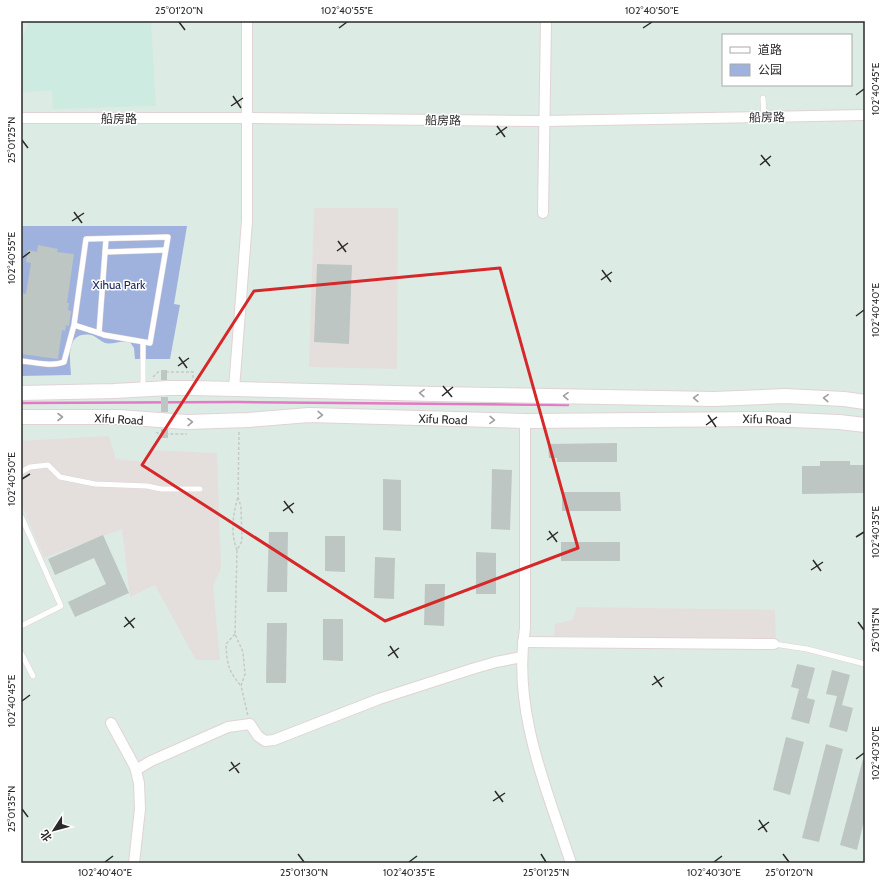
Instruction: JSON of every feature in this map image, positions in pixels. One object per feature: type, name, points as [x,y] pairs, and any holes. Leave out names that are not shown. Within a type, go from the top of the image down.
[{"type":"main road","name":"Xifu Road","points":[[21,392],[114,391],[170,388],[714,398],[785,396],[844,399],[865,402]]},
{"type":"main road","name":"Xifu Road","points":[[21,417],[118,417],[187,422],[309,415],[525,421],[769,419],[839,422],[865,425]]},
{"type":"street","points":[[234,389],[247,221],[247,21]]},
{"type":"street","points":[[543,213],[546,21]]},
{"type":"street","name":"船房路","points":[[21,118],[248,118],[544,121],[865,115]]},
{"type":"street","points":[[525,421],[525,628],[522,657],[524,701],[534,747],[571,863]]},
{"type":"street","points":[[523,642],[774,644]]},
{"type":"street","points":[[136,770],[151,761],[228,727],[250,724],[261,739],[265,741],[274,740],[380,699],[478,667],[522,657]]},
{"type":"street","points":[[111,722],[136,770],[139,783],[140,810],[134,863]]},
{"type":"lane","points":[[763,98],[764,117]]},
{"type":"lane","points":[[21,361],[50,364],[60,364],[64,362],[74,325],[86,239],[168,237],[150,343],[104,335],[74,325]]},
{"type":"lane","points":[[98,333],[106,239]]},
{"type":"lane","points":[[105,252],[165,250]]},
{"type":"lane","points":[[143,342],[143,390]]},
{"type":"lane","points":[[21,472],[30,467],[48,465],[60,477],[95,484],[147,486],[161,489],[200,489]]},
{"type":"lane","points":[[21,516],[61,606],[21,626]]},
{"type":"lane","points":[[774,644],[807,649],[865,664]]},
{"type":"lane","points":[[21,653],[33,676]]},
{"type":"path","points":[[158,372],[193,372]]},
{"type":"path","points":[[239,420],[238,497],[234,510],[233,540],[237,550],[235,634],[243,652],[245,674],[242,686],[250,724]]},
{"type":"path","points":[[158,434],[186,434]]},
{"type":"path","points":[[237,550],[242,540],[241,507],[238,497]]},
{"type":"path","points":[[235,634],[226,644],[227,662],[232,676],[242,686]]},
{"type":"highlighted area","points":[[500,268],[578,548],[385,621],[142,465],[254,291]]},
{"type":"shaded area","points":[[29,21],[151,21],[156,106],[53,109],[52,91],[21,92],[21,40]]},
{"type":"shaded area","points":[[314,208],[398,208],[397,369],[309,367]]},
{"type":"shaded area","points":[[109,436],[116,459],[149,462],[150,450],[217,453],[221,568],[213,586],[220,660],[196,660],[155,585],[130,597],[122,529],[44,558],[21,503],[21,441]]},
{"type":"shaded area","points":[[577,607],[775,610],[776,639],[554,636],[555,624],[572,620]]},
{"type":"green space","name":"Xihua Park","points":[[21,226],[187,226],[174,304],[180,305],[170,359],[135,359],[134,348],[130,342],[105,343],[91,335],[83,335],[77,337],[71,348],[71,375],[21,376]]},
{"type":"building","points":[[38,245],[58,249],[57,252],[74,254],[67,303],[69,303],[68,310],[71,311],[69,326],[66,325],[65,331],[62,330],[58,359],[21,354],[21,293],[26,294],[31,263],[26,262],[28,250],[37,252]]},
{"type":"building","points":[[317,264],[352,265],[349,344],[314,342]]},
{"type":"building","points":[[161,370],[167,370],[167,380],[161,380]]},
{"type":"building","points":[[161,397],[168,397],[168,412],[161,412]]},
{"type":"building","points":[[161,429],[168,429],[168,438],[161,438]]},
{"type":"building","points":[[617,443],[617,462],[557,462],[557,458],[549,458],[548,444]]},
{"type":"building","points":[[820,461],[850,461],[850,465],[865,465],[865,493],[802,494],[802,466],[820,466]]},
{"type":"building","points":[[492,469],[512,470],[510,530],[491,529]]},
{"type":"building","points":[[383,479],[401,480],[401,531],[383,530]]},
{"type":"building","points":[[562,492],[620,492],[621,511],[562,511]]},
{"type":"building","points":[[269,532],[288,532],[287,592],[267,592]]},
{"type":"building","points":[[103,535],[129,593],[75,617],[68,602],[106,584],[94,558],[55,575],[48,559]]},
{"type":"building","points":[[325,536],[345,536],[345,572],[325,571]]},
{"type":"building","points":[[561,542],[620,542],[620,561],[561,561]]},
{"type":"building","points":[[476,552],[496,553],[496,594],[476,594]]},
{"type":"building","points":[[375,557],[395,558],[394,599],[374,598]]},
{"type":"building","points":[[425,584],[445,584],[444,626],[424,625]]},
{"type":"building","points":[[323,619],[343,619],[343,661],[323,660]]},
{"type":"building","points":[[267,623],[287,623],[286,683],[266,683]]},
{"type":"building","points":[[797,664],[815,668],[807,698],[815,700],[809,724],[791,719],[799,689],[791,687]]},
{"type":"building","points":[[832,670],[850,675],[842,705],[853,708],[847,732],[829,727],[837,696],[826,694]]},
{"type":"building","points":[[786,737],[804,742],[790,795],[773,790]]},
{"type":"building","points":[[826,744],[843,749],[819,842],[802,838]]},
{"type":"building","points":[[863,759],[865,759],[865,817],[857,850],[840,845]]},
{"type":"waterway","points":[[21,403],[238,402],[568,405]]}]
